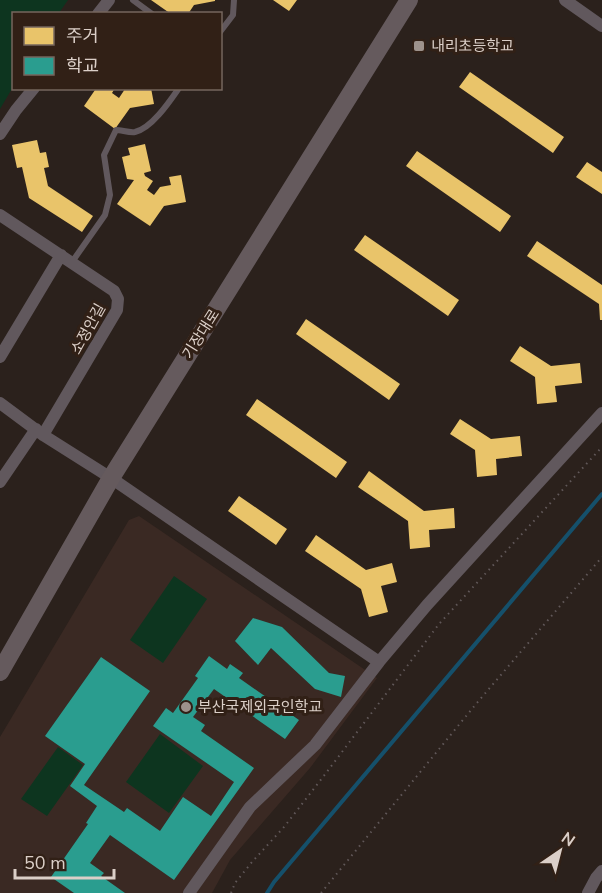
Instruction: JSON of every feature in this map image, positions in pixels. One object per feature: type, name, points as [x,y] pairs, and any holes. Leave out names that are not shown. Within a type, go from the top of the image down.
[{"type":"main road","name":"기장대로","points":[[0,672],[111,478],[409,0]]},
{"type":"street","points":[[565,0],[602,26]]},
{"type":"street","points":[[0,134],[32,90]]},
{"type":"street","name":"소정안길","points":[[0,215],[114,291],[118,299],[117,310],[40,432],[0,482]]},
{"type":"street","points":[[0,357],[67,259]]},
{"type":"street","points":[[0,403],[379,662]]},
{"type":"street","points":[[189,893],[250,807],[315,745],[379,662],[427,605],[602,413]]},
{"type":"street","points":[[588,893],[602,871]]},
{"type":"lane","points":[[133,0],[149,12]]},
{"type":"lane","points":[[222,29],[233,15],[234,0]]},
{"type":"lane","points":[[67,259],[105,215],[110,195],[104,155],[116,130],[135,132],[147,125],[162,111],[178,90]]},
{"type":"path","points":[[231,893],[241,876],[310,794],[439,624],[602,447]]},
{"type":"path","points":[[321,893],[476,704],[602,557]]},
{"type":"shaded area","name":"부산국제외국인학교","points":[[139,516],[377,678],[310,768],[230,860],[212,893],[0,893],[0,737],[129,520]]},
{"type":"green space","points":[[0,0],[68,0],[60,12],[12,12],[12,89],[0,109]]},
{"type":"green space","points":[[174,576],[207,599],[163,663],[130,640]]},
{"type":"green space","points":[[160,734],[203,766],[169,813],[126,782]]},
{"type":"green space","points":[[58,747],[83,765],[47,816],[21,799]]},
{"type":"building: 주거","points":[[151,0],[215,0],[194,5],[189,12],[168,12]]},
{"type":"building: 주거","points":[[273,0],[297,0],[289,11]]},
{"type":"building: 주거","points":[[470,72],[564,137],[553,153],[459,87]]},
{"type":"building: 주거","points":[[95,90],[114,90],[112,93],[119,98],[124,90],[151,90],[154,104],[130,108],[115,129],[84,106]]},
{"type":"building: 주거","points":[[37,140],[40,153],[46,152],[49,167],[44,168],[48,186],[93,216],[82,232],[29,198],[22,167],[17,168],[12,145]]},
{"type":"building: 주거","points":[[145,144],[151,171],[144,173],[153,181],[147,190],[154,195],[160,187],[171,185],[169,177],[181,175],[186,202],[164,206],[150,226],[117,204],[134,180],[127,179],[122,157],[130,155],[128,148]]},
{"type":"building: 주거","points":[[417,151],[511,216],[500,232],[406,166]]},
{"type":"building: 주거","points":[[587,162],[602,172],[602,194],[576,177]]},
{"type":"building: 주거","points":[[365,235],[459,300],[448,316],[354,250]]},
{"type":"building: 주거","points":[[537,241],[602,285],[602,320],[600,320],[599,304],[527,256]]},
{"type":"building: 주거","points":[[306,319],[400,384],[389,400],[296,334]]},
{"type":"building: 주거","points":[[520,346],[551,366],[580,363],[582,383],[555,386],[557,402],[537,404],[535,377],[510,361]]},
{"type":"building: 주거","points":[[257,399],[347,462],[336,478],[246,415]]},
{"type":"building: 주거","points":[[460,419],[491,439],[520,436],[522,456],[496,459],[497,475],[477,477],[475,450],[450,434]]},
{"type":"building: 주거","points":[[369,471],[424,511],[454,508],[455,528],[429,530],[430,547],[410,549],[408,521],[358,487]]},
{"type":"building: 주거","points":[[239,496],[287,529],[276,545],[228,511]]},
{"type":"building: 주거","points":[[316,535],[366,570],[392,563],[397,582],[381,586],[388,612],[369,617],[361,589],[305,551]]},
{"type":"building: 학교","points":[[253,618],[282,627],[329,673],[345,676],[341,697],[315,689],[271,648],[258,665],[235,641]]},
{"type":"building: 학교","points":[[209,656],[227,669],[230,664],[243,673],[239,678],[299,720],[285,739],[214,689],[193,717],[205,725],[201,731],[254,768],[174,880],[110,835],[90,863],[104,873],[101,876],[125,893],[74,893],[51,877],[88,824],[86,823],[97,806],[70,786],[85,764],[45,736],[101,657],[150,691],[84,785],[124,812],[127,808],[160,831],[183,797],[211,816],[234,782],[153,726],[166,708],[173,713],[198,678],[195,676]]},
{"type":"waterway","points":[[267,893],[602,494]]},
{"type":"place","name":"내리초등학교","points":[[419,46]]},
{"type":"place","name":"부산국제외국인학교","points":[[186,707]]}]
